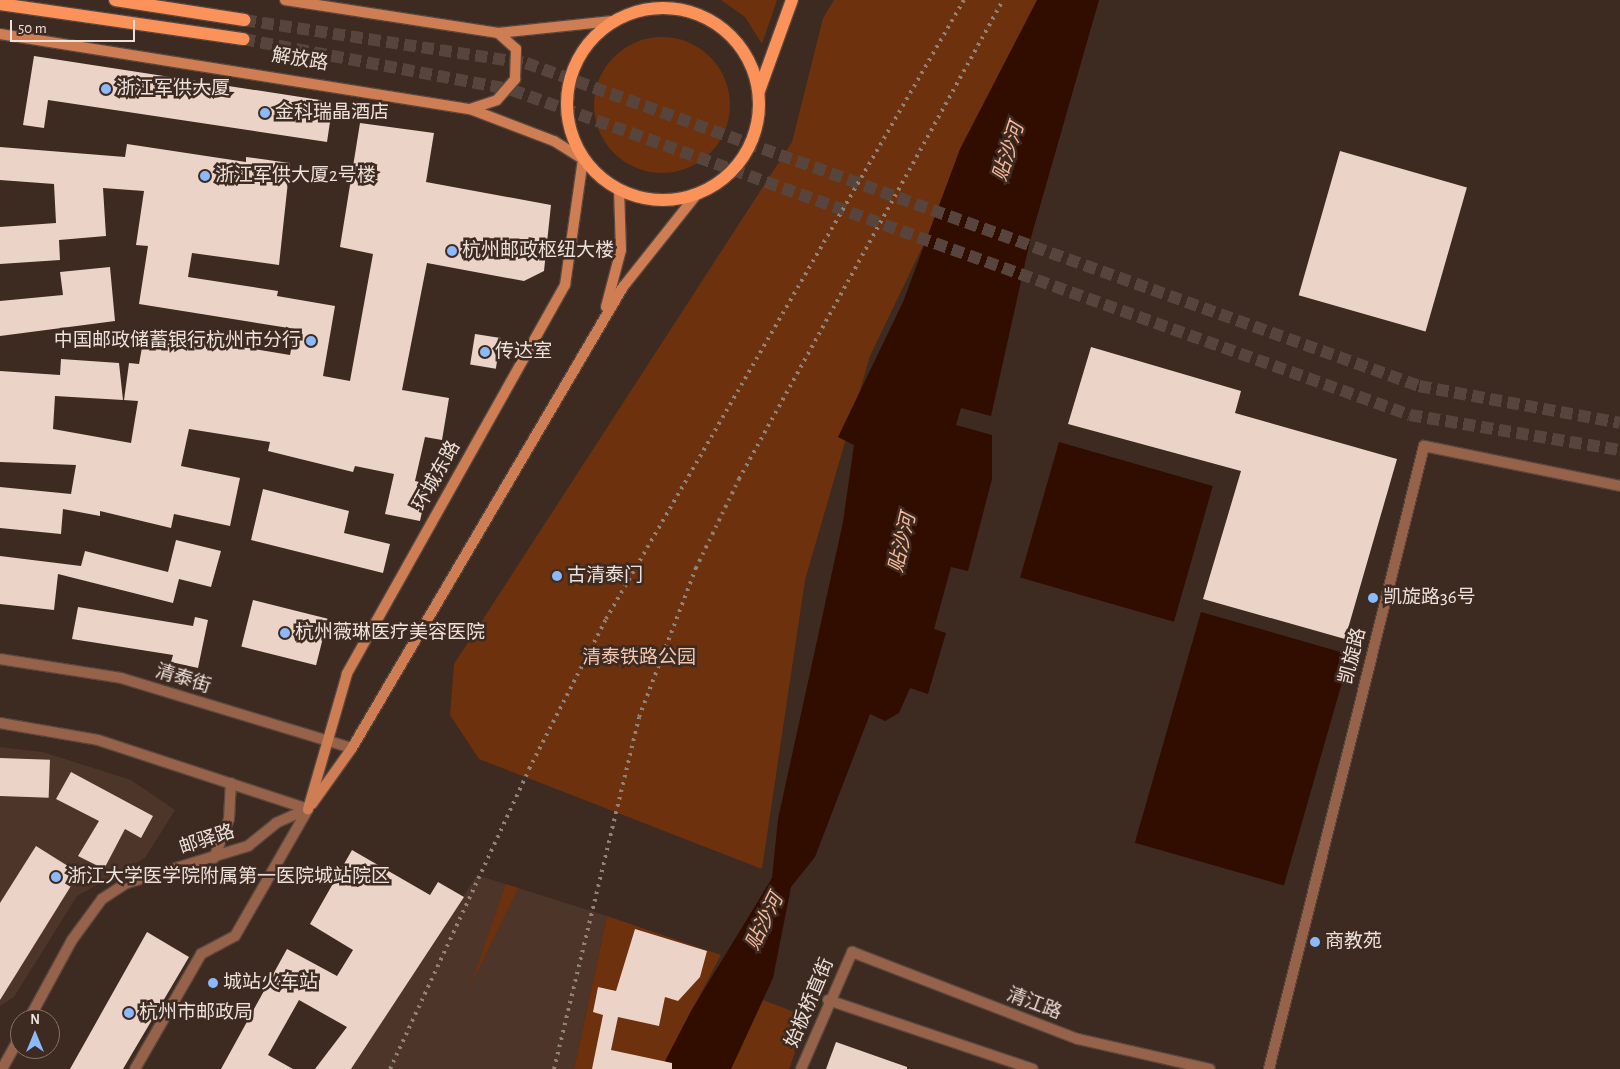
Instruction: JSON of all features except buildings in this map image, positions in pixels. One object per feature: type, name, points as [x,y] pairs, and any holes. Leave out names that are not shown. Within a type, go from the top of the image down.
[{"type":"main road","points":[[115,0],[244,20]]},
{"type":"main road","points":[[285,0],[498,33],[612,21],[641,9],[672,0]]},
{"type":"main road","points":[[612,21],[588,42],[570,77],[566,100],[570,131],[583,159],[619,190],[644,198],[671,200],[697,194],[725,178],[741,160],[753,139],[759,91],[792,0]]},
{"type":"main road","points":[[0,4],[243,39]]},
{"type":"main road","points":[[641,9],[673,8],[711,21],[730,34],[750,60],[759,91]]},
{"type":"main road","points":[[470,109],[497,100],[515,79],[516,49],[498,33]]},
{"type":"main road","name":"解放路","points":[[0,34],[470,109],[554,141],[583,159]]},
{"type":"main road","name":"环城东路","points":[[308,809],[326,740],[347,674],[565,285],[583,159]]},
{"type":"main road","points":[[596,333],[621,250],[619,190]]},
{"type":"main road","points":[[596,333],[623,286],[697,194]]},
{"type":"main road","name":"环城东路","points":[[308,809],[352,748],[596,333]]},
{"type":"street","name":"凯旋路","points":[[1269,1069],[1424,446],[1620,486]]},
{"type":"street","name":"清泰街","points":[[0,659],[121,678],[352,748]]},
{"type":"street","points":[[0,723],[98,740],[308,809]]},
{"type":"street","points":[[214,858],[229,820],[231,783]]},
{"type":"street","name":"邮驿路","points":[[34,1009],[72,940],[102,899],[127,884],[248,846],[276,823],[308,809]]},
{"type":"street","name":"环城东路","points":[[135,1069],[201,954],[235,936],[308,809]]},
{"type":"street","name":"始板桥直街","points":[[801,1069],[828,1000],[852,952]]},
{"type":"street","name":"清江路","points":[[852,952],[1078,1039],[1210,1069]]},
{"type":"street","points":[[828,1000],[1033,1069]]},
{"type":"street","points":[[2,1069],[10,1054]]},
{"type":"shaded area","name":"浙江大学医学院附属第一医院城站院区","points":[[0,747],[43,752],[131,780],[175,810],[145,858],[77,896],[14,997],[0,1006]]},
{"type":"shaded area","points":[[477,875],[607,916],[574,1069],[351,1069]]},
{"type":"green space","points":[[721,0],[777,0],[762,44],[745,17]]},
{"type":"green space","name":"清泰铁路公园","points":[[834,0],[1041,0],[870,356],[805,580],[762,869],[479,759],[450,715],[454,664],[792,142],[823,18]]},
{"type":"green space","points":[[662,37],[688,43],[710,57],[724,79],[730,105],[724,131],[710,153],[688,167],[662,173],[636,167],[614,153],[600,131],[594,105],[600,79],[614,57],[636,43]]},
{"type":"green space","points":[[506,884],[518,888],[470,987]]},
{"type":"green space","points":[[607,916],[721,955],[661,1069],[574,1069]]},
{"type":"green space","points":[[763,1000],[808,1017],[789,1069],[731,1069]]},
{"type":"water","name":"贴沙河","points":[[1037,0],[1099,0],[1030,241],[991,416],[961,408],[956,425],[992,435],[992,479],[968,571],[951,567],[934,629],[946,633],[928,694],[910,688],[899,713],[885,721],[870,714],[815,857],[791,887],[773,978],[731,1069],[661,1069],[691,1011],[772,878],[778,819],[843,522],[854,445],[838,437],[903,302],[960,149]]},
{"type":"water","points":[[1059,442],[1213,486],[1174,622],[1020,578]]},
{"type":"water","points":[[1201,612],[1350,655],[1284,885],[1135,843]]},
{"type":"tunnel","points":[[244,20],[526,63],[1419,386],[1620,423]]},
{"type":"tunnel","points":[[243,39],[512,90],[1410,415],[1620,450]]},
{"type":"railway","points":[[390,1069],[529,769],[606,619],[964,0]]},
{"type":"railway","points":[[554,1069],[639,717],[696,568],[739,479],[1003,0]]},
{"type":"place","name":"浙江军供大厦","points":[[106,89]]},
{"type":"place","name":"金科瑞晶酒店","points":[[265,113]]},
{"type":"place","name":"浙江军供大厦2号楼","points":[[205,176]]},
{"type":"place","name":"杭州邮政枢纽大楼","points":[[452,251]]},
{"type":"place","name":"中国邮政储蓄银行杭州市分行","points":[[311,341]]},
{"type":"place","name":"传达室","points":[[485,352]]},
{"type":"place","name":"古清泰门","points":[[557,576]]},
{"type":"place","name":"凯旋路36号","points":[[1373,598]]},
{"type":"place","name":"杭州薇琳医疗美容医院","points":[[285,633]]},
{"type":"place","name":"浙江大学医学院附属第一医院城站院区","points":[[56,877]]},
{"type":"place","name":"商教苑","points":[[1315,942]]},
{"type":"place","name":"城站火车站","points":[[213,983]]},
{"type":"place","name":"杭州市邮政局","points":[[129,1013]]}]
